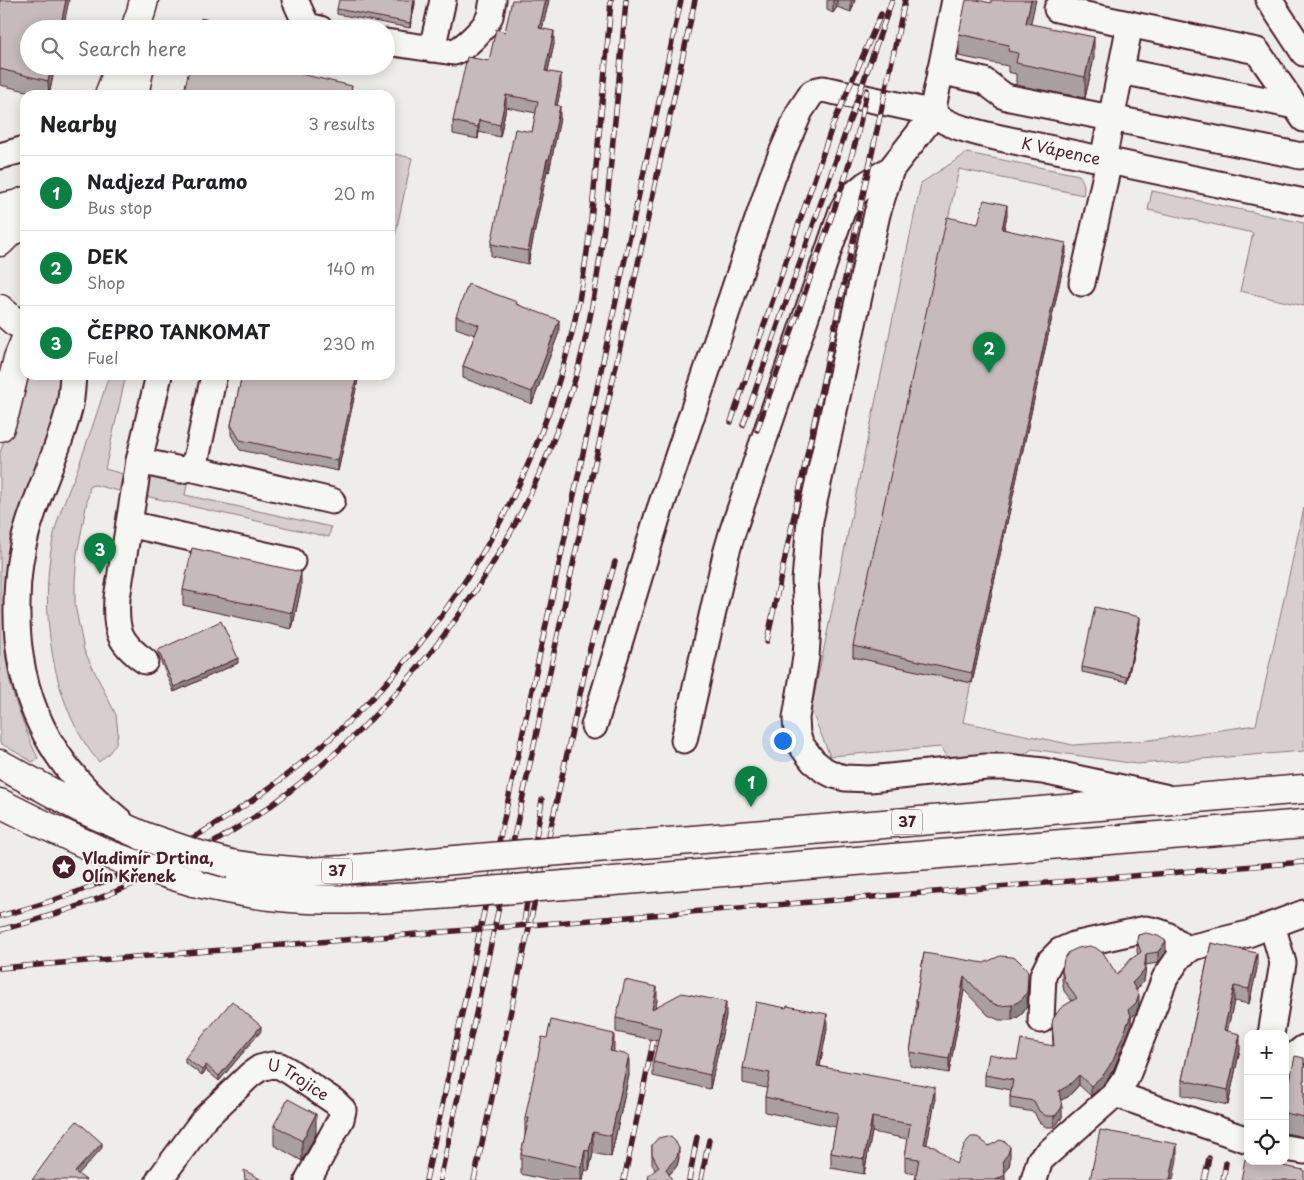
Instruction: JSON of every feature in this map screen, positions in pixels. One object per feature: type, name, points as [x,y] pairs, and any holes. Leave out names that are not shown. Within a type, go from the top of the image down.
[{"type":"main road","points":[[110,90],[116,75]]},
{"type":"main road","points":[[115,90],[118,75]]},
{"type":"main road","points":[[135,90],[138,75]]},
{"type":"main road","points":[[0,208],[20,204]]},
{"type":"main road","points":[[0,224],[20,223]]},
{"type":"main road","points":[[0,242],[10,232],[20,226]]},
{"type":"main road","points":[[0,309],[20,324]]},
{"type":"main road","points":[[0,427],[20,353]]},
{"type":"main road","name":"37","points":[[0,764],[80,808],[143,836],[174,847],[231,864],[305,872],[1304,789]]},
{"type":"main road","name":"37","points":[[0,803],[107,854],[150,869],[194,882],[264,895],[324,900],[360,900],[437,895],[1304,824]]},
{"type":"street","points":[[295,0],[304,20]]},
{"type":"street","points":[[432,49],[443,0]]},
{"type":"street","points":[[395,43],[454,52],[461,49],[487,21],[493,0]]},
{"type":"street","points":[[684,740],[733,530],[842,211],[853,195],[891,168],[935,113],[935,98],[955,0]]},
{"type":"street","points":[[1269,0],[1304,53]]},
{"type":"street","points":[[1057,8],[1257,51],[1299,112]]},
{"type":"street","points":[[1082,283],[1106,160],[1111,118],[1130,24]]},
{"type":"street","points":[[1257,51],[1288,30]]},
{"type":"street","points":[[1121,71],[1299,112]]},
{"type":"street","points":[[940,72],[984,82],[1010,98],[1300,156],[1304,155]]},
{"type":"street","name":"K Vápence","points":[[594,726],[657,518],[772,178],[800,111],[812,94],[823,89],[935,113],[943,120],[972,131],[1304,202]]},
{"type":"street","points":[[0,156],[20,150]]},
{"type":"street","points":[[891,168],[877,214],[810,520],[805,581],[808,626],[806,657],[796,718],[796,734],[812,761],[834,776],[845,778],[870,779],[986,767],[1008,767],[1054,773],[1178,800]]},
{"type":"street","points":[[72,380],[65,423],[33,510],[22,550],[17,593],[18,649],[29,695],[42,729],[65,766],[101,805],[120,821],[143,836]]},
{"type":"street","points":[[145,661],[124,642],[119,633],[116,622],[117,598],[139,461],[158,380]]},
{"type":"street","points":[[190,468],[196,459],[213,380]]},
{"type":"street","points":[[139,461],[181,470],[190,468],[332,501]]},
{"type":"street","points":[[129,524],[292,561]]},
{"type":"street","points":[[1034,1180],[1040,1160],[1115,1094],[1126,1078],[1165,978],[1180,956],[1194,947],[1248,934],[1304,913]]},
{"type":"street","points":[[1272,925],[1293,966],[1272,1030]]},
{"type":"street","points":[[1041,1020],[1044,974],[1050,961],[1060,951],[1074,945],[1146,929],[1167,934],[1187,951]]},
{"type":"street","points":[[1289,1060],[1304,1048]]},
{"type":"street","name":"U Trojice","points":[[159,1180],[195,1130],[216,1106],[250,1075],[260,1068],[272,1065],[289,1070],[335,1102],[342,1110],[341,1120],[308,1180]]},
{"type":"street","points":[[1115,1094],[1244,1139]]},
{"type":"street","points":[[1289,1149],[1304,1151]]},
{"type":"shaded area","points":[[967,153],[1079,175],[1084,185],[1083,195],[959,169],[853,656],[971,683],[963,722],[1073,745],[1150,740],[1256,725],[1304,508],[1304,751],[1137,764],[1032,749],[1019,758],[952,763],[941,747],[830,756],[811,710],[921,183]]},
{"type":"shaded area","points":[[395,154],[412,158],[395,236]]},
{"type":"shaded area","points":[[1152,191],[1304,223],[1304,306],[1240,291],[1253,233],[1148,210]]},
{"type":"shaded area","points":[[23,380],[66,380],[7,576],[5,590],[4,635],[9,679],[28,736],[38,758],[33,762],[0,743],[0,453]]},
{"type":"shaded area","points":[[107,380],[125,380],[105,469],[123,474],[119,491],[95,485],[90,486],[77,554],[75,581],[75,605],[84,650],[116,715],[118,733],[116,743],[110,752],[99,762],[82,738],[69,711],[58,681],[48,617],[50,554],[56,526]]},
{"type":"shaded area","points":[[151,471],[188,480],[185,495],[331,527],[329,537],[145,496]]},
{"type":"building","points":[[0,0],[66,0],[62,20],[20,20],[20,74],[0,69]]},
{"type":"building","points":[[339,0],[414,0],[410,23],[337,9]]},
{"type":"building","points":[[512,0],[546,0],[539,28],[554,31],[545,71],[561,74],[555,105],[560,106],[528,251],[491,244],[515,129],[532,132],[538,101],[506,95],[500,125],[479,120],[478,127],[453,121],[467,57],[489,61],[496,29],[505,32]]},
{"type":"building","points":[[966,0],[991,3],[991,0],[1031,0],[1026,23],[1094,37],[1085,77],[1016,63],[1018,53],[1008,51],[1009,45],[959,34]]},
{"type":"building","points":[[24,75],[50,75],[48,81]]},
{"type":"building","points":[[188,75],[305,75],[352,86],[351,90],[184,90]]},
{"type":"building","points":[[984,200],[1007,205],[1002,229],[1066,243],[972,673],[853,646],[947,217],[978,224]]},
{"type":"building","points":[[468,284],[559,320],[532,392],[463,366],[479,325],[456,316]]},
{"type":"building","points":[[241,380],[356,380],[338,461],[240,440],[231,425]]},
{"type":"building","points":[[192,548],[301,572],[292,613],[183,590]]},
{"type":"building","points":[[1095,607],[1140,617],[1127,677],[1082,667]]},
{"type":"building","points":[[221,621],[238,658],[174,687],[158,650]]},
{"type":"building","points":[[1146,933],[1158,936],[1166,941],[1158,952],[1146,954],[1144,971],[1132,983],[1139,995],[1136,1003],[1128,1010],[1131,1015],[1113,1061],[1104,1074],[1091,1086],[1079,1075],[1068,1086],[1059,1091],[1062,1107],[1057,1114],[1046,1116],[1039,1111],[1034,1101],[1010,1097],[1013,1080],[985,1075],[989,1054],[1017,1060],[1021,1040],[1054,1046],[1053,1019],[1062,1007],[1077,998],[1064,980],[1062,970],[1064,959],[1069,952],[1090,946],[1096,948],[1104,954],[1117,975],[1131,959],[1141,952],[1137,941],[1138,935]]},
{"type":"building","points":[[1211,943],[1257,953],[1249,989],[1234,986],[1224,1030],[1240,1034],[1228,1090],[1182,1080]]},
{"type":"building","points":[[924,953],[984,963],[1000,956],[1012,957],[1017,959],[1026,968],[1028,973],[1027,992],[1023,998],[1012,1005],[999,1006],[988,1001],[964,976],[949,1059],[910,1052]]},
{"type":"building","points":[[625,980],[657,987],[652,1009],[682,993],[726,1002],[710,1075],[653,1062],[661,1028],[616,1018]]},
{"type":"building","points":[[232,1001],[261,1026],[219,1076],[206,1065],[202,1070],[185,1058]]},
{"type":"building","points":[[756,1002],[827,1014],[817,1066],[935,1087],[924,1144],[934,1146],[956,1164],[967,1141],[971,1137],[979,1138],[989,1146],[1000,1140],[1006,1142],[1010,1147],[1008,1154],[1003,1160],[1005,1175],[996,1180],[915,1180],[919,1159],[905,1157],[910,1124],[872,1117],[864,1159],[831,1153],[838,1113],[765,1097],[770,1073],[743,1068]]},
{"type":"building","points":[[551,1020],[614,1034],[610,1051],[629,1055],[611,1136],[593,1132],[589,1151],[585,1150],[581,1167],[521,1154],[529,1118],[525,1118],[542,1037],[547,1038]]},
{"type":"building","points":[[1295,1056],[1304,1058],[1304,1117],[1289,1114],[1290,1081]]},
{"type":"building","points":[[288,1099],[316,1114],[302,1141],[274,1125]]},
{"type":"building","points":[[77,1121],[102,1143],[75,1172],[86,1180],[32,1180],[68,1131]]},
{"type":"building","points":[[1100,1130],[1177,1144],[1170,1180],[1090,1180]]},
{"type":"building","points":[[667,1136],[675,1141],[679,1148],[677,1157],[666,1169],[672,1180],[648,1180],[649,1175],[659,1167],[652,1154],[652,1145],[658,1138]]},
{"type":"building","points":[[1244,1164],[1278,1165],[1304,1170],[1304,1180],[1241,1180]]},
{"type":"building","points":[[244,1170],[262,1180],[245,1180]]},
{"type":"railway","points":[[0,916],[101,882],[196,836],[283,777],[362,708],[431,629],[489,542],[536,446],[569,345],[584,275],[590,227],[611,0]]},
{"type":"railway","points":[[0,930],[64,911],[127,887],[217,841],[265,810],[323,764],[361,729],[397,692],[461,613],[489,570],[514,526],[556,433],[578,369],[591,312],[604,227],[626,0]]},
{"type":"railway","points":[[426,1180],[681,0]]},
{"type":"railway","points":[[440,1180],[695,0]]},
{"type":"railway","points":[[743,425],[892,0]]},
{"type":"railway","points":[[767,641],[905,0]]},
{"type":"railway","points":[[731,422],[832,127],[881,14]]},
{"type":"railway","points":[[757,430],[845,178],[857,137],[867,90]]},
{"type":"railway","points":[[474,1180],[590,648],[615,562]]},
{"type":"railway","points":[[524,923],[542,800]]},
{"type":"railway","points":[[0,968],[1304,862]]},
{"type":"railway","points":[[624,1180],[656,1028]]},
{"type":"railway","points":[[689,1180],[697,1137]]},
{"type":"railway","points":[[701,1180],[709,1140]]},
{"type":"railway","points":[[1204,1180],[1209,1158]]},
{"type":"railway","points":[[1223,1180],[1226,1163]]},
{"type":"place","name":"DEK","points":[[989,373]]},
{"type":"place","name":"ČEPRO TANKOMAT","points":[[100,574]]},
{"type":"place","name":"Nadjezd Paramo","points":[[751,807]]},
{"type":"place","name":"Vladimír Drtina, Olín Křenek","points":[[64,867]]}]
